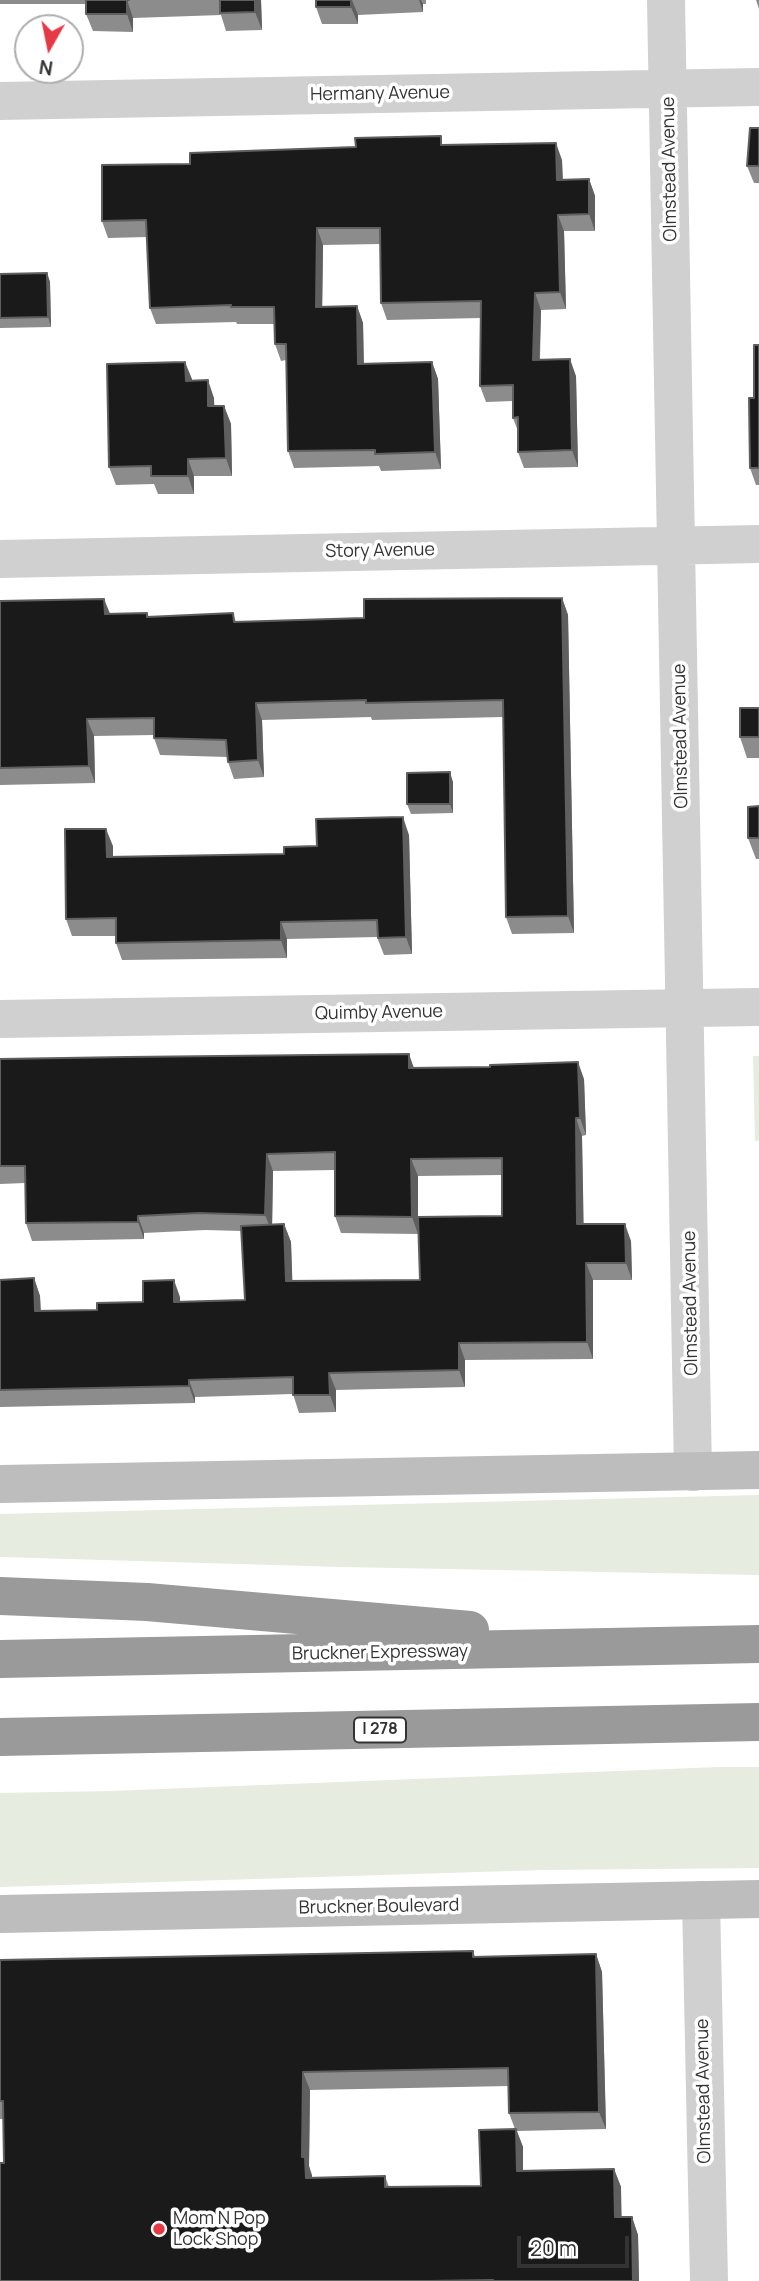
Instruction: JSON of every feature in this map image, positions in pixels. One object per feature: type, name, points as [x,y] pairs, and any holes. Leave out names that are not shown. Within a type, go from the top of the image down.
[{"type":"highway","points":[[0,1597],[147,1602],[667,1648]]},
{"type":"highway","name":"Bruckner Expressway","points":[[0,1660],[759,1644]]},
{"type":"highway","name":"I 278","points":[[0,1737],[759,1722]]},
{"type":"main road","points":[[0,1484],[759,1470]]},
{"type":"main road","name":"Bruckner Boulevard","points":[[0,1914],[759,1899]]},
{"type":"street","name":"Olmstead Avenue","points":[[666,0],[693,1472]]},
{"type":"street","name":"Hermany Avenue","points":[[0,101],[759,87]]},
{"type":"street","name":"Story Avenue","points":[[0,559],[759,544]]},
{"type":"street","name":"Quimby Avenue","points":[[0,1019],[759,1007]]},
{"type":"street","name":"Olmstead Avenue","points":[[701,1900],[709,2281]]},
{"type":"shaded area","points":[[753,1056],[759,1056],[759,1141],[755,1141]]},
{"type":"shaded area","points":[[759,1495],[759,1575],[0,1557],[0,1514]]},
{"type":"shaded area","points":[[759,1767],[759,1868],[542,1870],[0,1887],[0,1793]]},
{"type":"building","points":[[86,0],[127,0],[127,14],[86,14]]},
{"type":"building","points":[[220,0],[255,0],[255,12],[220,13]]},
{"type":"building","points":[[316,0],[351,0],[351,7],[316,7]]},
{"type":"building","points":[[750,128],[759,128],[759,166],[747,166]]},
{"type":"building","points":[[441,136],[441,145],[556,143],[557,180],[589,179],[589,214],[558,215],[560,292],[535,293],[533,360],[570,359],[572,450],[518,452],[518,417],[513,418],[513,385],[480,386],[481,301],[381,303],[380,228],[317,228],[316,307],[357,306],[358,364],[432,362],[435,452],[375,454],[375,450],[288,451],[286,344],[275,344],[274,307],[231,305],[150,308],[146,220],[102,221],[102,165],[190,164],[190,153],[356,147],[355,138]]},
{"type":"building","points":[[47,273],[48,317],[0,318],[0,274]]},
{"type":"building","points":[[754,345],[759,345],[759,468],[750,468],[749,398],[754,398]]},
{"type":"building","points":[[185,362],[186,381],[208,380],[208,406],[224,406],[226,458],[188,459],[188,476],[151,476],[151,466],[109,467],[107,364]]},
{"type":"building","points":[[562,598],[568,916],[506,917],[503,700],[256,703],[258,760],[228,762],[226,740],[154,738],[154,718],[87,719],[89,766],[0,768],[0,601],[104,599],[105,614],[147,613],[147,617],[233,613],[234,622],[364,618],[364,599]]},
{"type":"building","points":[[740,708],[759,708],[759,737],[740,737]]},
{"type":"building","points":[[450,772],[450,804],[407,804],[407,773]]},
{"type":"building","points":[[759,806],[759,838],[748,838],[748,807]]},
{"type":"building","points":[[403,817],[406,937],[378,938],[377,920],[281,922],[281,940],[116,943],[116,918],[66,919],[65,829],[106,829],[107,857],[284,854],[284,847],[317,846],[316,819]]},
{"type":"building","points":[[409,1054],[409,1068],[578,1062],[580,1118],[576,1118],[577,1224],[625,1224],[626,1263],[586,1263],[587,1342],[459,1343],[459,1370],[329,1373],[330,1395],[293,1395],[293,1377],[189,1380],[189,1386],[0,1390],[0,1280],[34,1278],[35,1311],[97,1310],[97,1303],[143,1302],[143,1281],[174,1280],[174,1302],[245,1300],[241,1226],[284,1224],[286,1281],[420,1280],[418,1217],[502,1216],[502,1158],[411,1159],[412,1217],[335,1216],[335,1152],[267,1154],[265,1215],[199,1213],[138,1216],[138,1222],[26,1223],[25,1166],[0,1166],[0,1059]]},
{"type":"building","points":[[473,1951],[473,1957],[596,1954],[599,2112],[509,2113],[508,2068],[303,2072],[302,2157],[305,2157],[306,2178],[385,2176],[385,2187],[481,2186],[479,2130],[516,2129],[517,2171],[614,2169],[615,2217],[632,2217],[633,2281],[0,2281],[0,2163],[4,2163],[3,2101],[0,2101],[0,1960]]},
{"type":"place","name":"Mom N Pop Lock Shop","points":[[159,2229]]}]
